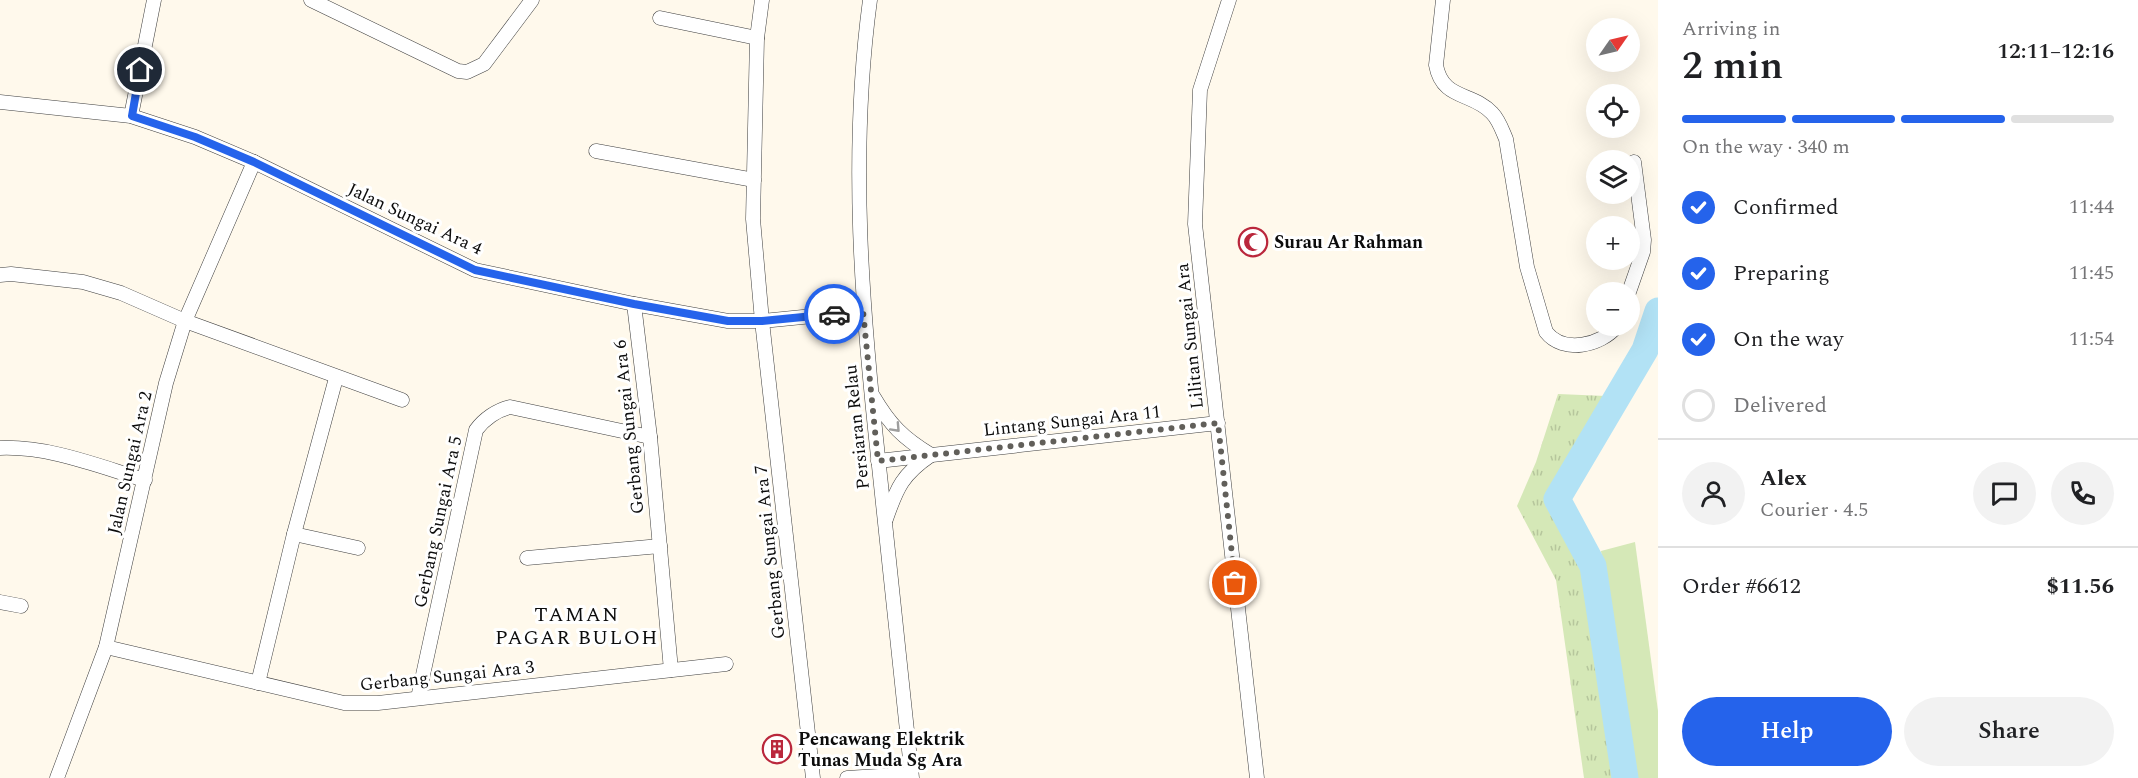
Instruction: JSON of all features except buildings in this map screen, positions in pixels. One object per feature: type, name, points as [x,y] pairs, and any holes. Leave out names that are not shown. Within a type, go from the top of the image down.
[{"type":"street","points":[[132,116],[154,0]]},
{"type":"street","points":[[311,0],[458,70],[467,72],[484,63],[532,0]]},
{"type":"street","name":"Gerbang Sungai Ara 7","points":[[762,0],[757,38],[753,219],[762,321],[813,778]]},
{"type":"street","name":"Persiaran Relau","points":[[870,0],[861,95],[859,170],[863,311],[912,776]]},
{"type":"street","name":"Lilitan Sungai Ara","points":[[1228,0],[1200,90],[1195,224],[1257,778]]},
{"type":"street","points":[[1443,0],[1437,73],[1453,92],[1491,112],[1502,129],[1506,139],[1527,267],[1546,332],[1558,344],[1576,345],[1603,339],[1606,336]]},
{"type":"street","points":[[660,18],[757,38]]},
{"type":"street","name":"Jalan Sungai Ara 4","points":[[0,102],[132,116],[195,137],[254,162],[475,270],[634,304],[728,321],[762,321],[863,311]]},
{"type":"street","points":[[596,151],[754,180]]},
{"type":"street","name":"Jalan Sungai Ara 2","points":[[58,778],[106,647],[166,383],[185,321],[254,162]]},
{"type":"street","points":[[1632,282],[1643,252],[1644,240],[1639,204]]},
{"type":"street","points":[[0,275],[11,274],[83,282],[121,293],[185,321],[336,378],[402,400]]},
{"type":"street","name":"Gerbang Sungai Ara 6","points":[[634,304],[650,437],[671,670]]},
{"type":"street","points":[[258,683],[294,534],[336,378]]},
{"type":"street","points":[[871,392],[894,428],[931,455],[916,465],[901,481],[885,523]]},
{"type":"street","name":"Gerbang Sungai Ara 5","points":[[418,698],[476,430],[481,423],[501,409],[510,407],[650,437]]},
{"type":"street","name":"Lintang Sungai Ara 11","points":[[878,461],[1218,423]]},
{"type":"street","points":[[0,448],[56,453],[145,480]]},
{"type":"street","points":[[294,534],[358,548]]},
{"type":"street","points":[[527,558],[660,546]]},
{"type":"street","points":[[0,602],[21,606]]},
{"type":"street","name":"Gerbang Sungai Ara 3","points":[[106,647],[344,703],[378,703],[726,664]]},
{"type":"street","points":[[847,778],[912,776]]},
{"type":"green space","points":[[1558,394],[1606,396],[1548,500],[1585,565],[1613,778],[1584,778],[1556,580],[1517,506],[1536,462]]},
{"type":"green space","points":[[1635,542],[1658,711],[1658,778],[1636,778],[1601,551]]},
{"type":"waterway","points":[[1625,778],[1593,566],[1557,499],[1645,350],[1658,311]]},
{"type":"way so far","points":[[834,314],[863,311],[878,461],[1218,423],[1235,583]]},
{"type":"place","name":"Surau Ar Rahman","points":[[1253,242]]},
{"type":"place","name":"Pencawang Elektrik Tunas Muda Sg Ara","points":[[777,749]]},
{"type":"district","name":"TAMAN PAGAR BULOH","points":[[577,626]]},
{"type":"route","points":[[140,70],[132,116],[195,137],[254,162],[475,270],[634,304],[728,321],[762,321],[834,314]]}]
